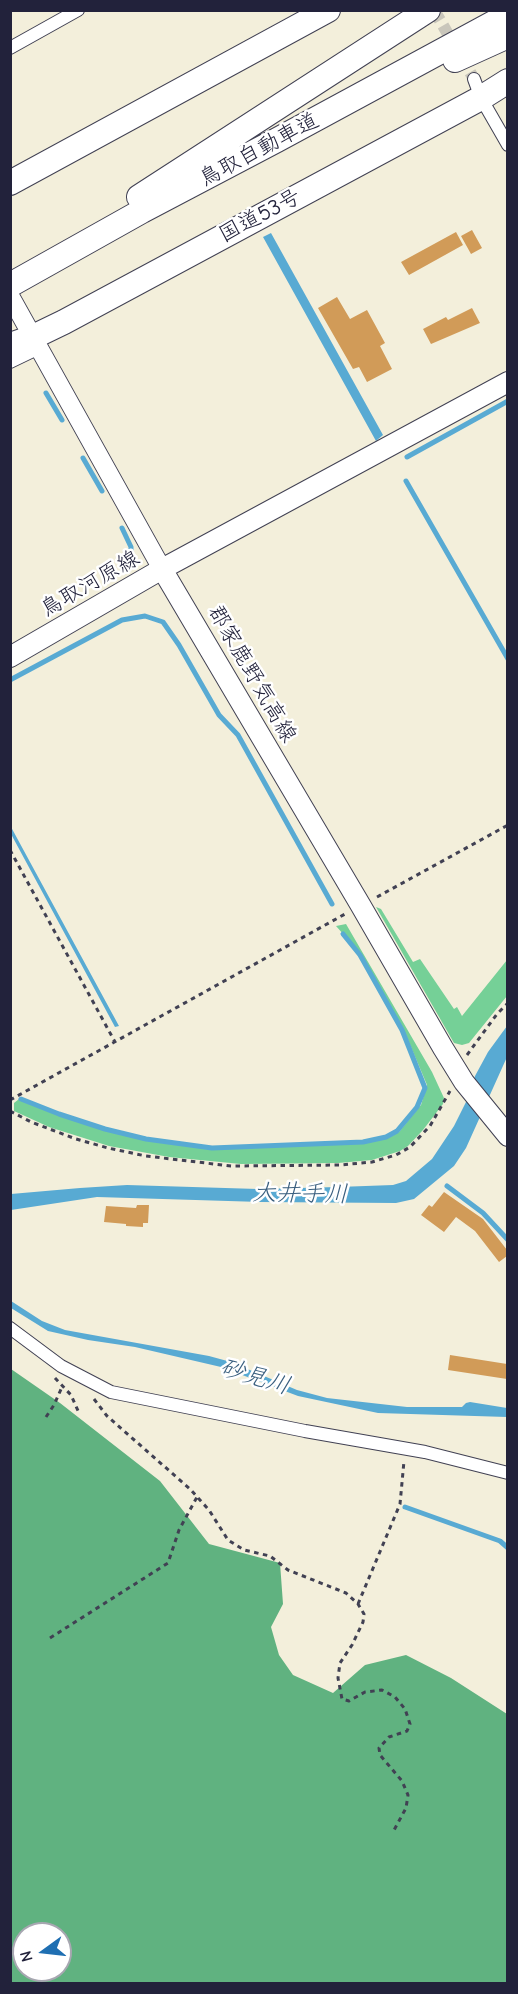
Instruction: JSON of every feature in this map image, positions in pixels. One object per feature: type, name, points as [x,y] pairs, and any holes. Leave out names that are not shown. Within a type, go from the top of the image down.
[{"type":"highway","points":[[10,183],[328,10]]},
{"type":"highway","points":[[137,198],[429,10]]},
{"type":"highway","name":"鳥取自動車道","points":[[10,285],[137,198],[270,129],[483,10]]},
{"type":"highway","name":"鳥取自動車道","points":[[10,272],[41,262],[142,211],[277,141],[507,15]]},
{"type":"highway","points":[[277,141],[507,36]]},
{"type":"highway","name":"国道53号","points":[[10,345],[36,343],[477,88],[507,81]]},
{"type":"main road","points":[[162,569],[507,381]]},
{"type":"main road","name":"鳥取河原線","points":[[10,657],[162,569]]},
{"type":"main road","name":"郡家鹿野気高線","points":[[162,569],[462,1078],[485,1109],[506,1130]]},
{"type":"street","points":[[10,48],[78,10]]},
{"type":"street","points":[[477,88],[507,145]]},
{"type":"street","points":[[10,296],[162,569]]},
{"type":"street","points":[[10,362],[36,343]]},
{"type":"street","points":[[10,1328],[57,1363],[111,1392],[305,1431],[405,1448],[507,1473]]},
{"type":"path","points":[[10,1100],[507,825]]},
{"type":"path","points":[[10,850],[115,1042]]},
{"type":"path","points":[[10,1111],[31,1122],[76,1139],[146,1156],[231,1166],[372,1162],[396,1155],[410,1147],[430,1126],[462,1078],[466,1055],[507,1003]]},
{"type":"path","points":[[57,1363],[53,1375],[71,1395],[79,1413]]},
{"type":"path","points":[[85,1379],[90,1395],[107,1416],[197,1497],[228,1540],[244,1550],[270,1556],[288,1570],[346,1593],[358,1604],[364,1614],[363,1622],[340,1663],[338,1678],[342,1699],[349,1701],[365,1692],[382,1690],[396,1697],[405,1709],[410,1724],[407,1731],[389,1737],[379,1748],[380,1755],[402,1781],[408,1795],[406,1808],[393,1832]]},
{"type":"path","points":[[46,1417],[63,1387]]},
{"type":"path","points":[[358,1604],[400,1504],[405,1448]]},
{"type":"path","points":[[50,1638],[168,1563],[179,1530],[197,1497]]},
{"type":"green space","points":[[376,907],[381,909],[413,962],[420,959],[454,1009],[457,1007],[462,1016],[507,960],[507,996],[469,1043],[462,1045],[454,1043]]},
{"type":"green space","points":[[346,924],[432,1072],[444,1098],[443,1104],[423,1130],[400,1151],[372,1160],[338,1163],[241,1164],[169,1157],[109,1146],[49,1127],[14,1111],[14,1103],[19,1099],[106,1130],[147,1140],[211,1148],[364,1143],[388,1138],[399,1132],[421,1105],[427,1085],[403,1028],[360,953],[336,926]]},
{"type":"green space","points":[[11,1369],[60,1403],[160,1481],[209,1544],[280,1563],[283,1604],[271,1627],[279,1655],[293,1675],[333,1693],[365,1665],[406,1655],[451,1678],[507,1714],[507,1983],[11,1983]]},
{"type":"water","points":[[271,233],[383,435],[376,441],[263,237]]},
{"type":"water","points":[[10,827],[119,1026],[115,1027],[11,834]]},
{"type":"water","name":"大井手川","points":[[507,1026],[507,1057],[466,1148],[454,1166],[414,1199],[396,1203],[97,1197],[11,1210],[11,1194],[80,1188],[127,1185],[258,1189],[393,1185],[406,1181],[432,1159],[454,1126],[467,1100],[475,1076],[488,1052]]},
{"type":"water","name":"砂見川","points":[[11,1301],[42,1321],[65,1330],[209,1356],[231,1362],[297,1390],[327,1398],[407,1407],[462,1407],[470,1402],[507,1408],[507,1417],[378,1413],[298,1396],[221,1367],[135,1347],[48,1331],[11,1308]]},
{"type":"building","points":[[472,230],[482,248],[471,254],[461,236]]},
{"type":"building","points":[[456,232],[463,245],[409,275],[401,262]]},
{"type":"building","points":[[337,297],[350,319],[367,310],[385,343],[380,346],[392,369],[367,382],[359,367],[353,369],[318,308]]},
{"type":"building","points":[[472,308],[480,323],[431,344],[423,329],[446,317],[448,320]]},
{"type":"building","points":[[444,1192],[483,1219],[507,1250],[507,1256],[499,1262],[475,1231],[456,1217],[444,1232],[421,1215],[429,1205],[432,1207]]},
{"type":"building","points":[[137,1205],[149,1205],[148,1223],[143,1223],[143,1227],[104,1222],[106,1206],[136,1208]]},
{"type":"building","points":[[450,1355],[507,1364],[507,1379],[448,1370]]},
{"type":"waterway","points":[[46,393],[62,420]]},
{"type":"waterway","points":[[407,457],[508,401]]},
{"type":"waterway","points":[[83,458],[102,491]]},
{"type":"waterway","points":[[406,481],[508,659]]},
{"type":"waterway","points":[[122,528],[131,547],[131,560],[123,570]]},
{"type":"waterway","points":[[10,680],[122,620],[145,616],[163,622],[179,645],[219,715],[238,735],[332,904]]},
{"type":"waterway","points":[[21,1099],[105,1129],[146,1139],[212,1148],[363,1142],[386,1137],[397,1131],[417,1107],[425,1088],[402,1030],[360,955],[343,934]]},
{"type":"waterway","points":[[447,1186],[483,1213],[508,1240]]},
{"type":"waterway","points":[[405,1507],[500,1541],[508,1548]]},
{"type":"tunnel","points":[[434,10],[474,79]]}]
